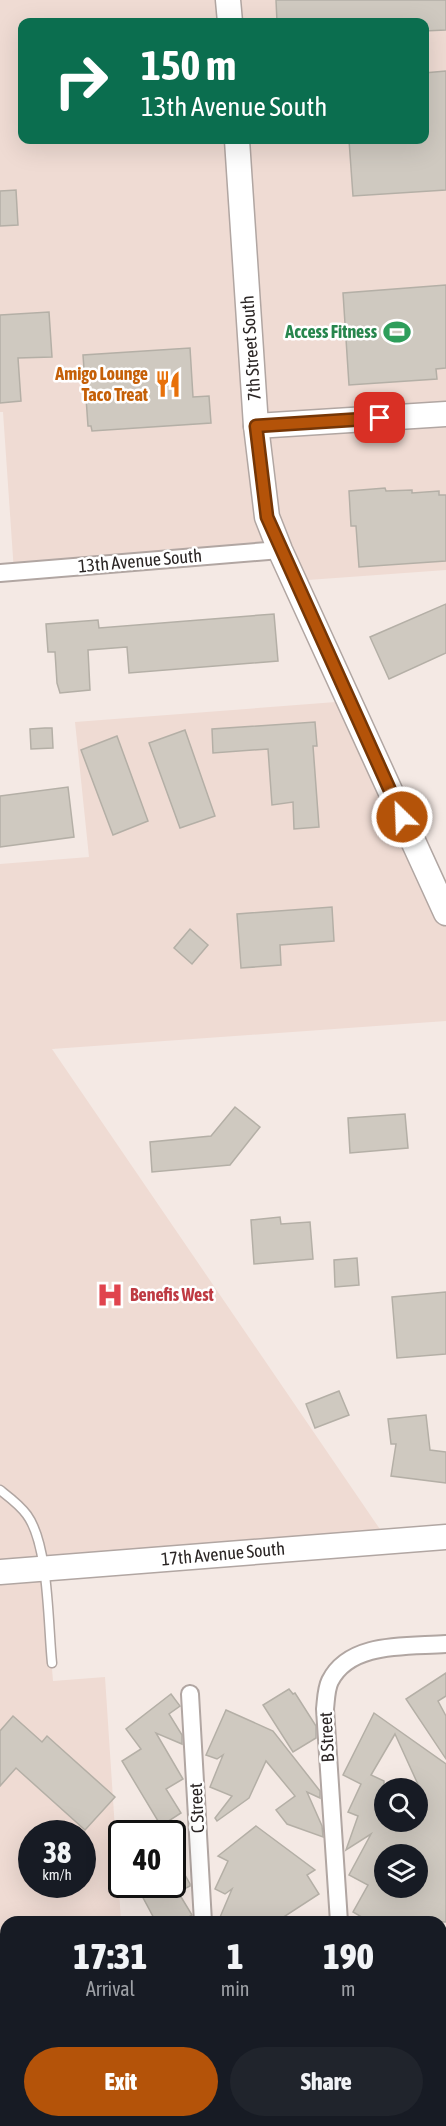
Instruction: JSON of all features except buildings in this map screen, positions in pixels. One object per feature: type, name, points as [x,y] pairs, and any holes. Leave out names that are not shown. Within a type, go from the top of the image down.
[{"type":"street","points":[[228,0],[230,18]]},
{"type":"street","name":"7th Street South","points":[[237,144],[256,426],[267,517],[446,913]]},
{"type":"street","points":[[256,426],[446,414]]},
{"type":"street","name":"13th Avenue South","points":[[0,573],[280,550]]},
{"type":"street","name":"17th Avenue South","points":[[0,1572],[446,1537]]},
{"type":"street","name":"B Street","points":[[339,1916],[325,1709],[329,1683],[342,1664],[369,1650],[446,1644]]},
{"type":"street","name":"C Street","points":[[190,1694],[203,1916]]},
{"type":"lane","points":[[0,1490],[27,1514],[38,1536],[44,1569],[52,1664]]},
{"type":"shaded area","points":[[0,0],[446,0],[446,570],[294,581],[280,550],[14,572],[3,412],[0,412]]},
{"type":"shaded area","points":[[349,701],[446,913],[446,1021],[52,1049],[388,1541],[44,1569],[53,1681],[105,1677],[114,1820],[108,1820],[108,1898],[119,1898],[121,1916],[0,1916],[0,864],[89,857],[75,722]]},
{"type":"place","name":"Access Fitness","points":[[397,332]]},
{"type":"place","name":"Amigo Lounge Taco Treat","points":[[168,384]]},
{"type":"place","name":"Benefis West","points":[[110,1295]]},
{"type":"route","points":[[380,418],[256,426],[267,517],[402,817]]}]
